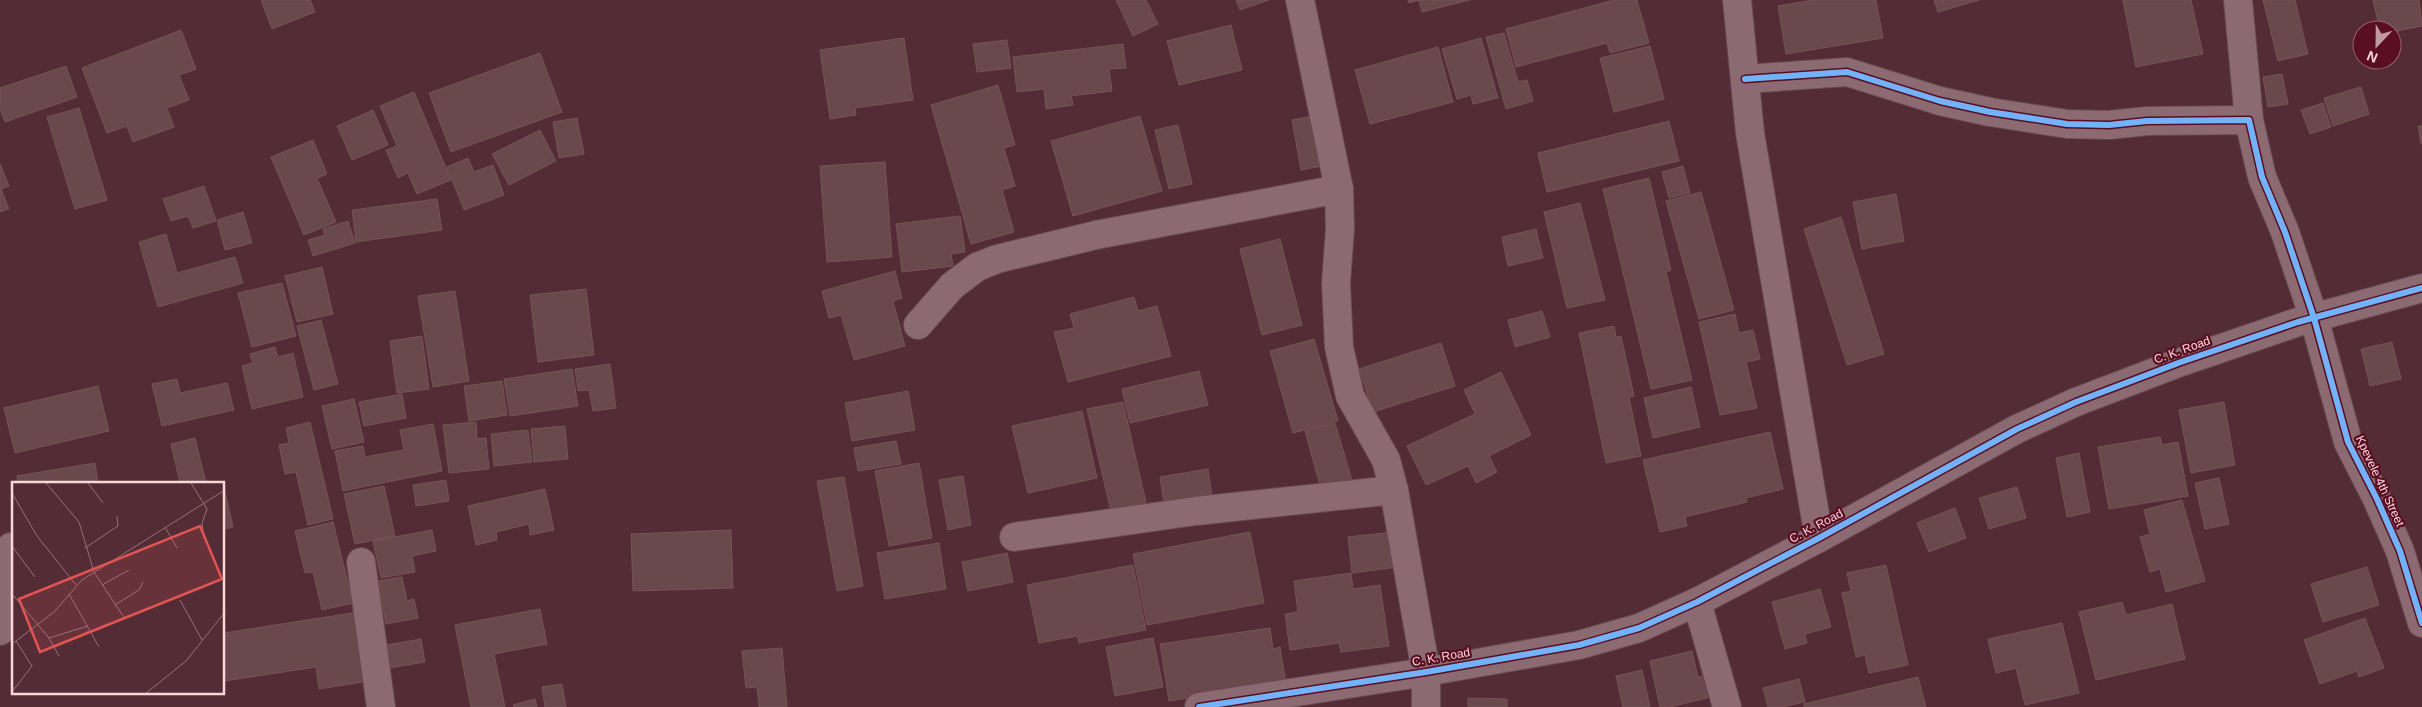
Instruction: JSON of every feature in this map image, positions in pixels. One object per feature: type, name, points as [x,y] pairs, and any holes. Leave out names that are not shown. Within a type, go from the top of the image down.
[{"type":"street","points":[[1300,0],[1339,189],[1340,228],[1336,283],[1339,347],[1350,396],[1386,460],[1394,490],[1426,672],[1426,707]]},
{"type":"street","points":[[1737,0],[1750,133],[1819,538]]},
{"type":"street","name":"Kpevele 4th Street","points":[[2238,0],[2249,120],[2262,177],[2285,232],[2314,318],[2348,442],[2377,499],[2400,552],[2422,623]]},
{"type":"street","points":[[1745,79],[1848,72],[1940,101],[1990,112],[2067,124],[2109,125],[2147,121],[2249,120]]},
{"type":"street","points":[[918,325],[952,286],[977,268],[997,259],[1096,235],[1339,189]]},
{"type":"street","name":"C. K. Road","points":[[1199,707],[1426,672],[1610,638],[1639,628],[1696,602],[1819,538],[2017,428],[2076,402],[2182,362],[2314,318],[2422,288]]},
{"type":"street","points":[[1014,537],[1196,510],[1394,490]]},
{"type":"street","points":[[0,631],[6,608],[11,547]]},
{"type":"street","points":[[361,562],[381,707]]},
{"type":"street","points":[[1696,602],[1727,707]]},
{"type":"building","points":[[261,0],[310,0],[315,12],[272,29]]},
{"type":"building","points":[[1116,0],[1146,0],[1158,24],[1133,36]]},
{"type":"building","points":[[1236,0],[1269,0],[1240,10]]},
{"type":"building","points":[[1408,0],[1419,0],[1409,3]]},
{"type":"building","points":[[1419,0],[1470,0],[1422,12]]},
{"type":"building","points":[[1614,0],[1637,0],[1649,43],[1610,53],[1607,43],[1516,67],[1506,29]]},
{"type":"building","points":[[1813,0],[1876,0],[1883,38],[1786,54],[1778,6]]},
{"type":"building","points":[[1934,0],[1979,0],[1938,12]]},
{"type":"building","points":[[2123,0],[2191,0],[2203,54],[2136,67]]},
{"type":"building","points":[[2263,0],[2295,0],[2308,54],[2278,61]]},
{"type":"building","points":[[2373,0],[2419,0],[2422,26],[2402,30],[2402,20],[2378,20]]},
{"type":"building","points":[[1231,25],[1242,70],[1179,85],[1167,41]]},
{"type":"building","points":[[181,30],[196,69],[179,75],[189,100],[167,108],[174,127],[133,142],[127,126],[107,133],[82,68]]},
{"type":"building","points":[[1504,33],[1518,82],[1527,80],[1533,101],[1506,109],[1486,37]]},
{"type":"building","points":[[904,38],[913,100],[855,108],[856,115],[830,119],[820,50]]},
{"type":"building","points":[[1481,38],[1498,98],[1473,104],[1471,95],[1457,99],[1442,49]]},
{"type":"building","points":[[1007,40],[1011,68],[977,72],[973,44]]},
{"type":"building","points":[[1123,44],[1126,68],[1109,69],[1112,91],[1071,96],[1073,105],[1046,109],[1044,89],[1017,92],[1013,57]]},
{"type":"building","points":[[1650,46],[1664,99],[1614,112],[1600,58]]},
{"type":"building","points":[[1438,47],[1453,102],[1370,124],[1355,70]]},
{"type":"building","points":[[540,53],[562,112],[451,152],[429,93]]},
{"type":"building","points":[[66,66],[77,97],[5,122],[0,109],[0,88]]},
{"type":"building","points":[[2282,74],[2288,104],[2268,107],[2263,77]]},
{"type":"building","points":[[998,85],[1015,145],[1004,148],[1015,186],[1002,190],[1014,232],[971,244],[931,105]]},
{"type":"building","points":[[2361,87],[2369,114],[2333,126],[2324,98]]},
{"type":"building","points":[[414,92],[451,180],[417,194],[408,173],[398,178],[386,150],[397,146],[380,106]]},
{"type":"building","points":[[2323,103],[2331,127],[2310,134],[2301,110]]},
{"type":"building","points":[[79,108],[107,200],[75,209],[47,117]]},
{"type":"building","points":[[373,110],[388,145],[352,160],[337,126]]},
{"type":"building","points":[[1318,115],[1327,165],[1301,170],[1292,120]]},
{"type":"building","points":[[1140,116],[1162,191],[1073,216],[1051,141]]},
{"type":"building","points":[[577,118],[584,154],[559,158],[553,122]]},
{"type":"building","points":[[1669,121],[1679,161],[1547,192],[1538,153]]},
{"type":"building","points":[[1178,125],[1192,184],[1169,189],[1155,130]]},
{"type":"building","points":[[2418,126],[2422,126],[2422,144],[2421,144]]},
{"type":"building","points":[[540,130],[556,161],[509,185],[492,154]]},
{"type":"building","points":[[313,140],[327,174],[317,178],[336,222],[304,235],[271,157]]},
{"type":"building","points":[[468,158],[474,172],[493,165],[504,195],[464,210],[447,167]]},
{"type":"building","points":[[885,162],[892,257],[827,262],[820,166]]},
{"type":"building","points":[[0,164],[9,186],[1,189],[9,209],[0,212]]},
{"type":"building","points":[[1683,166],[1690,193],[1669,198],[1662,172]]},
{"type":"building","points":[[1649,178],[1671,270],[1666,272],[1692,380],[1651,389],[1603,189]]},
{"type":"building","points":[[204,186],[216,221],[193,228],[188,216],[171,221],[163,199]]},
{"type":"building","points":[[1701,192],[1734,310],[1699,319],[1666,201]]},
{"type":"building","points":[[1896,194],[1904,241],[1862,249],[1853,202]]},
{"type":"building","points":[[437,199],[442,230],[356,242],[352,210]]},
{"type":"building","points":[[1580,203],[1605,300],[1567,308],[1544,212]]},
{"type":"building","points":[[243,212],[252,243],[225,250],[217,220]]},
{"type":"building","points":[[960,216],[965,252],[951,254],[953,266],[902,272],[896,224]]},
{"type":"building","points":[[1841,217],[1884,354],[1847,365],[1804,229]]},
{"type":"building","points":[[348,221],[355,243],[313,256],[308,240],[325,235],[323,229]]},
{"type":"building","points":[[1536,229],[1543,258],[1508,266],[1502,237]]},
{"type":"building","points":[[166,234],[177,273],[235,257],[243,283],[158,307],[139,242]]},
{"type":"building","points":[[1280,239],[1302,325],[1262,335],[1240,249]]},
{"type":"building","points":[[322,267],[333,314],[297,322],[285,276]]},
{"type":"building","points":[[895,271],[902,298],[893,301],[905,346],[854,360],[841,315],[829,318],[822,291]]},
{"type":"building","points":[[282,283],[296,336],[252,347],[238,293]]},
{"type":"building","points":[[586,289],[594,355],[538,362],[530,295]]},
{"type":"building","points":[[455,291],[469,381],[433,387],[418,296]]},
{"type":"building","points":[[1134,297],[1138,311],[1157,306],[1171,356],[1068,382],[1054,332],[1074,328],[1070,314]]},
{"type":"building","points":[[1542,311],[1550,337],[1515,347],[1508,320]]},
{"type":"building","points":[[1735,314],[1739,333],[1753,330],[1760,359],[1746,362],[1757,408],[1720,415],[1699,322]]},
{"type":"building","points":[[321,320],[338,384],[314,390],[297,326]]},
{"type":"building","points":[[1614,326],[1616,337],[1621,336],[1634,396],[1629,397],[1641,456],[1606,463],[1579,333]]},
{"type":"building","points":[[422,336],[429,389],[397,393],[390,341]]},
{"type":"building","points":[[1314,339],[1338,421],[1293,433],[1270,351]]},
{"type":"building","points":[[2392,342],[2401,379],[2370,386],[2361,349]]},
{"type":"building","points":[[1441,343],[1455,386],[1373,412],[1359,369]]},
{"type":"building","points":[[275,347],[278,357],[293,353],[303,397],[252,409],[242,366],[253,363],[250,354]]},
{"type":"building","points":[[610,364],[616,408],[593,411],[589,390],[578,391],[575,369]]},
{"type":"building","points":[[572,369],[578,406],[510,416],[504,379]]},
{"type":"building","points":[[1199,371],[1208,405],[1130,423],[1122,389]]},
{"type":"building","points":[[1501,372],[1531,435],[1489,456],[1497,472],[1476,483],[1468,466],[1426,485],[1407,446],[1475,414],[1464,390]]},
{"type":"building","points":[[177,379],[180,393],[227,383],[234,410],[162,426],[152,384]]},
{"type":"building","points":[[502,381],[507,415],[469,421],[464,386]]},
{"type":"building","points":[[98,386],[109,431],[15,453],[4,408]]},
{"type":"building","points":[[1691,387],[1700,427],[1653,438],[1644,398]]},
{"type":"building","points":[[908,391],[915,430],[852,441],[845,403]]},
{"type":"building","points":[[402,394],[406,418],[364,426],[359,402]]},
{"type":"building","points":[[354,399],[364,442],[332,449],[322,406]]},
{"type":"building","points":[[1123,402],[1147,507],[1112,516],[1087,409]]},
{"type":"building","points":[[2224,402],[2235,465],[2191,473],[2179,410]]},
{"type":"building","points":[[1082,411],[1097,478],[1028,493],[1012,426]]},
{"type":"building","points":[[310,422],[333,519],[308,525],[296,472],[285,474],[279,445],[289,443],[286,428]]},
{"type":"building","points":[[476,422],[477,439],[486,438],[489,469],[449,473],[443,425]]},
{"type":"building","points":[[1335,423],[1353,484],[1322,493],[1305,431]]},
{"type":"building","points":[[433,424],[442,471],[343,491],[335,451],[363,446],[365,457],[404,450],[400,430]]},
{"type":"building","points":[[565,426],[568,459],[534,462],[531,429]]},
{"type":"building","points":[[528,430],[532,462],[494,466],[491,434]]},
{"type":"building","points":[[1770,432],[1783,489],[1746,498],[1747,502],[1685,517],[1687,526],[1660,532],[1643,460]]},
{"type":"building","points":[[2160,437],[2162,445],[2178,442],[2188,496],[2109,509],[2098,447]]},
{"type":"building","points":[[195,438],[206,482],[180,482],[171,444]]},
{"type":"building","points":[[896,441],[901,464],[858,471],[854,448]]},
{"type":"building","points":[[2079,453],[2090,512],[2067,517],[2056,458]]},
{"type":"building","points":[[95,463],[98,482],[18,482],[17,476]]},
{"type":"building","points":[[919,463],[932,538],[889,546],[875,471]]},
{"type":"building","points":[[1208,469],[1212,496],[1164,503],[1160,477]]},
{"type":"building","points":[[963,476],[971,525],[948,530],[939,480]]},
{"type":"building","points":[[844,477],[863,586],[837,591],[817,481]]},
{"type":"building","points":[[2219,478],[2229,524],[2205,529],[2195,483]]},
{"type":"building","points":[[446,480],[449,501],[416,506],[413,485]]},
{"type":"building","points":[[384,486],[395,536],[355,544],[344,494]]},
{"type":"building","points":[[2017,487],[2026,518],[1989,529],[1979,498]]},
{"type":"building","points":[[545,489],[554,530],[530,535],[529,524],[496,532],[497,540],[476,545],[468,506]]},
{"type":"building","points":[[225,491],[233,527],[225,529]]},
{"type":"building","points":[[2182,500],[2205,581],[2166,592],[2160,569],[2150,572],[2140,537],[2150,534],[2144,510]]},
{"type":"building","points":[[1955,508],[1966,538],[1929,552],[1917,523]]},
{"type":"building","points":[[333,522],[353,603],[322,610],[313,572],[305,573],[295,531]]},
{"type":"building","points":[[432,530],[436,551],[412,556],[415,572],[381,578],[373,541]]},
{"type":"building","points":[[731,530],[733,588],[633,591],[631,534]]},
{"type":"building","points":[[1250,532],[1264,603],[1147,625],[1133,554]]},
{"type":"building","points":[[1394,532],[1398,567],[1352,573],[1348,537]]},
{"type":"building","points":[[939,543],[946,589],[885,599],[877,553]]},
{"type":"building","points":[[1007,553],[1013,582],[968,591],[962,562]]},
{"type":"building","points":[[1133,565],[1146,630],[1079,643],[1077,636],[1039,643],[1027,585]]},
{"type":"building","points":[[1886,565],[1908,665],[1869,673],[1865,655],[1856,657],[1842,593],[1851,591],[1847,573]]},
{"type":"building","points":[[2367,567],[2379,605],[2323,622],[2311,584]]},
{"type":"building","points":[[1351,573],[1353,589],[1380,585],[1389,646],[1341,652],[1339,643],[1290,650],[1285,614],[1298,612],[1294,581]]},
{"type":"building","points":[[402,577],[407,601],[414,599],[418,618],[386,624],[378,581]]},
{"type":"building","points":[[1820,589],[1831,627],[1805,634],[1807,643],[1785,649],[1772,602]]},
{"type":"building","points":[[2122,602],[2126,615],[2172,604],[2185,659],[2096,680],[2079,612]]},
{"type":"building","points":[[540,609],[547,644],[494,654],[505,707],[471,707],[455,625]]},
{"type":"building","points":[[358,612],[369,681],[319,689],[316,667],[225,681],[225,633]]},
{"type":"building","points":[[2365,618],[2384,668],[2359,677],[2357,671],[2320,684],[2304,640]]},
{"type":"building","points":[[2062,623],[2079,693],[2025,705],[2016,668],[1996,673],[1988,639]]},
{"type":"building","points":[[1270,628],[1273,649],[1280,647],[1286,683],[1169,701],[1160,644]]},
{"type":"building","points":[[1153,638],[1163,687],[1115,696],[1106,647]]},
{"type":"building","points":[[421,639],[425,662],[389,668],[386,645]]},
{"type":"building","points":[[782,648],[787,707],[759,707],[757,687],[746,688],[742,651]]},
{"type":"building","points":[[1692,651],[1698,677],[1706,676],[1711,697],[1670,707],[1660,707],[1650,661]]},
{"type":"building","points":[[1642,670],[1650,707],[1623,707],[1616,676]]},
{"type":"building","points":[[1918,677],[1926,707],[1804,707],[1804,704]]},
{"type":"building","points":[[1799,679],[1805,702],[1782,707],[1768,707],[1763,688]]},
{"type":"building","points":[[562,684],[566,707],[545,707],[542,687]]},
{"type":"building","points":[[1468,698],[1507,699],[1507,707],[1468,707]]},
{"type":"building","points":[[535,699],[537,707],[514,707],[513,705]]},
{"type":"cycle path","points":[[1745,79],[1847,72],[1940,101],[1990,112],[2067,124],[2109,125],[2147,121],[2249,120],[2262,177],[2285,232],[2314,318],[2348,442],[2377,499],[2400,551],[2422,623]]},
{"type":"cycle path","points":[[1199,707],[1426,672],[1579,645],[1639,628],[1697,602],[1819,538],[2017,429],[2076,402],[2181,362],[2298,322],[2422,288]]}]
